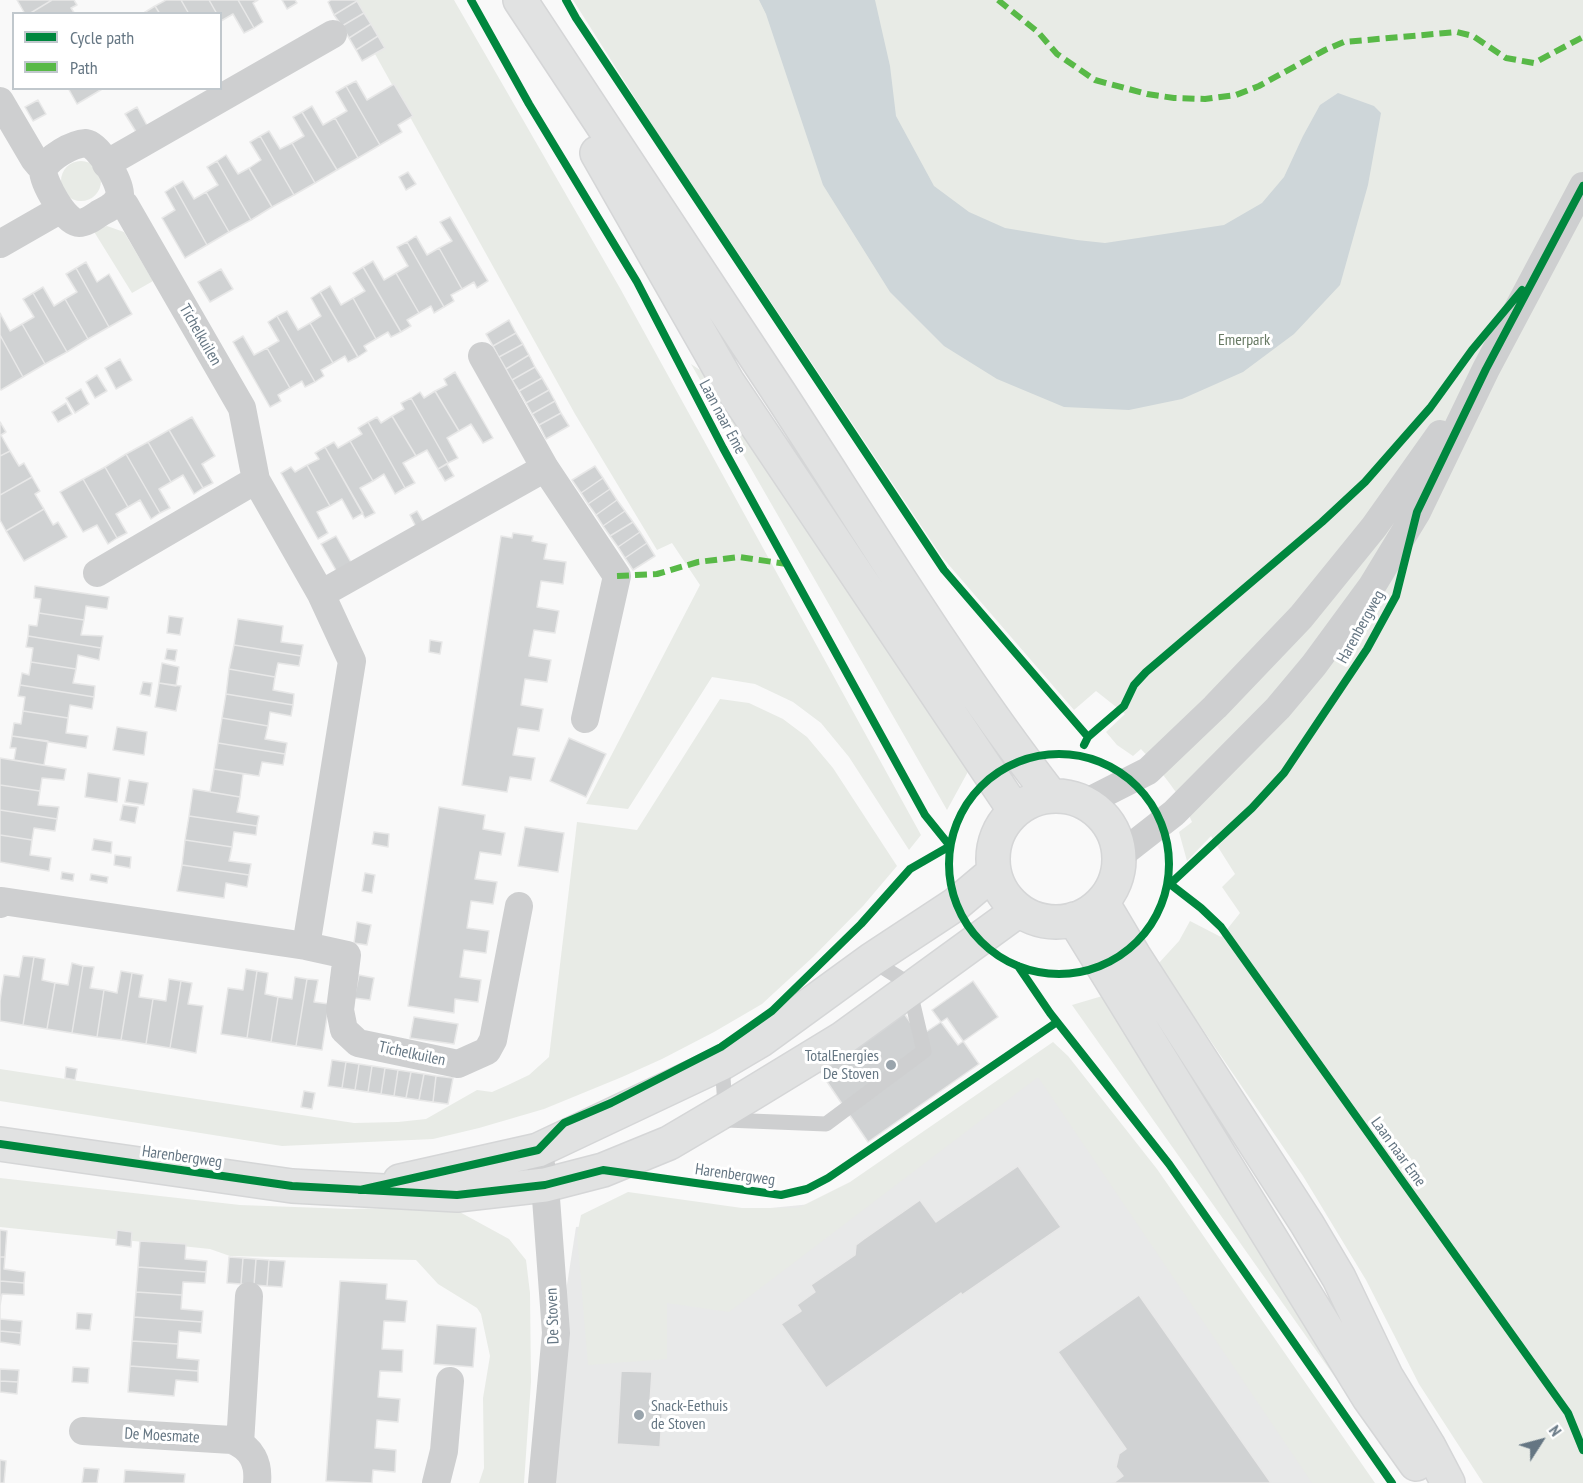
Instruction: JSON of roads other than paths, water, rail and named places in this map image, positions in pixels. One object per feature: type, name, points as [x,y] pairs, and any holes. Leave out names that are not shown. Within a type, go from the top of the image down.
[{"type":"street","name":"Laan naar Eme","points":[[510,0],[727,381],[1015,811]]},
{"type":"street","points":[[520,0],[780,394],[897,578],[1051,796]]},
{"type":"street","points":[[106,164],[333,34]]},
{"type":"street","points":[[0,101],[33,159],[44,167],[44,180],[70,221],[82,223],[114,205],[118,200]]},
{"type":"street","name":"Tichelkuilen","points":[[44,167],[48,162],[76,145],[86,143],[97,148],[120,188],[118,200],[125,205],[242,408],[256,480],[321,594],[352,661],[306,946]]},
{"type":"street","name":"Harenbergweg","points":[[1119,856],[1174,813],[1278,708],[1314,665],[1372,586],[1417,512],[1486,369],[1583,186]]},
{"type":"street","points":[[0,244],[61,209]]},
{"type":"street","points":[[482,356],[545,468],[617,576],[585,719]]},
{"type":"street","name":"Harenbergweg","points":[[1085,803],[1148,771],[1301,617],[1374,527],[1486,369]]},
{"type":"street","points":[[321,594],[545,468]]},
{"type":"street","points":[[97,573],[256,480]]},
{"type":"street","points":[[1051,796],[1074,798],[1102,816],[1114,835],[1119,856],[1114,881],[1102,902],[1090,912],[1074,919],[1055,922],[1036,919],[1019,910],[1003,894],[994,872],[993,856],[996,839],[1003,824],[1015,811],[1032,800],[1051,796]]},
{"type":"street","name":"Harenbergweg","points":[[360,1190],[538,1150],[722,1063],[761,1040],[871,960],[956,904],[994,872]]},
{"type":"street","name":"Tichelkuilen","points":[[0,904],[2,901],[306,946],[347,955],[340,1010],[344,1030],[358,1043],[459,1064],[487,1051],[493,1040],[519,906]]},
{"type":"street","points":[[1102,902],[1134,956],[1307,1224],[1339,1278],[1386,1376],[1448,1483]]},
{"type":"street","name":"Harenbergweg","points":[[0,1144],[292,1186],[457,1195],[544,1185],[603,1170],[669,1143],[843,1038],[1019,910]]},
{"type":"street","points":[[1074,919],[1369,1398],[1430,1483]]},
{"type":"street","name":"De Stoven","points":[[538,1150],[544,1185],[556,1333],[542,1483]]},
{"type":"street","points":[[249,1296],[240,1444],[253,1456],[257,1465],[257,1483]]},
{"type":"street","points":[[436,1483],[444,1451],[450,1381]]},
{"type":"street","name":"De Moesmate","points":[[83,1431],[223,1440],[240,1444]]},
{"type":"lane","points":[[722,1063],[726,1120],[826,1124],[924,1051],[908,983],[871,960]]},
{"type":"place","name":"TotalEnergies De Stoven","points":[[891,1065]]},
{"type":"place","name":"Snack-Eethuis de Stoven","points":[[639,1415]]},
{"type":"park label","name":"Emerpark","points":[[1244,340]]}]
